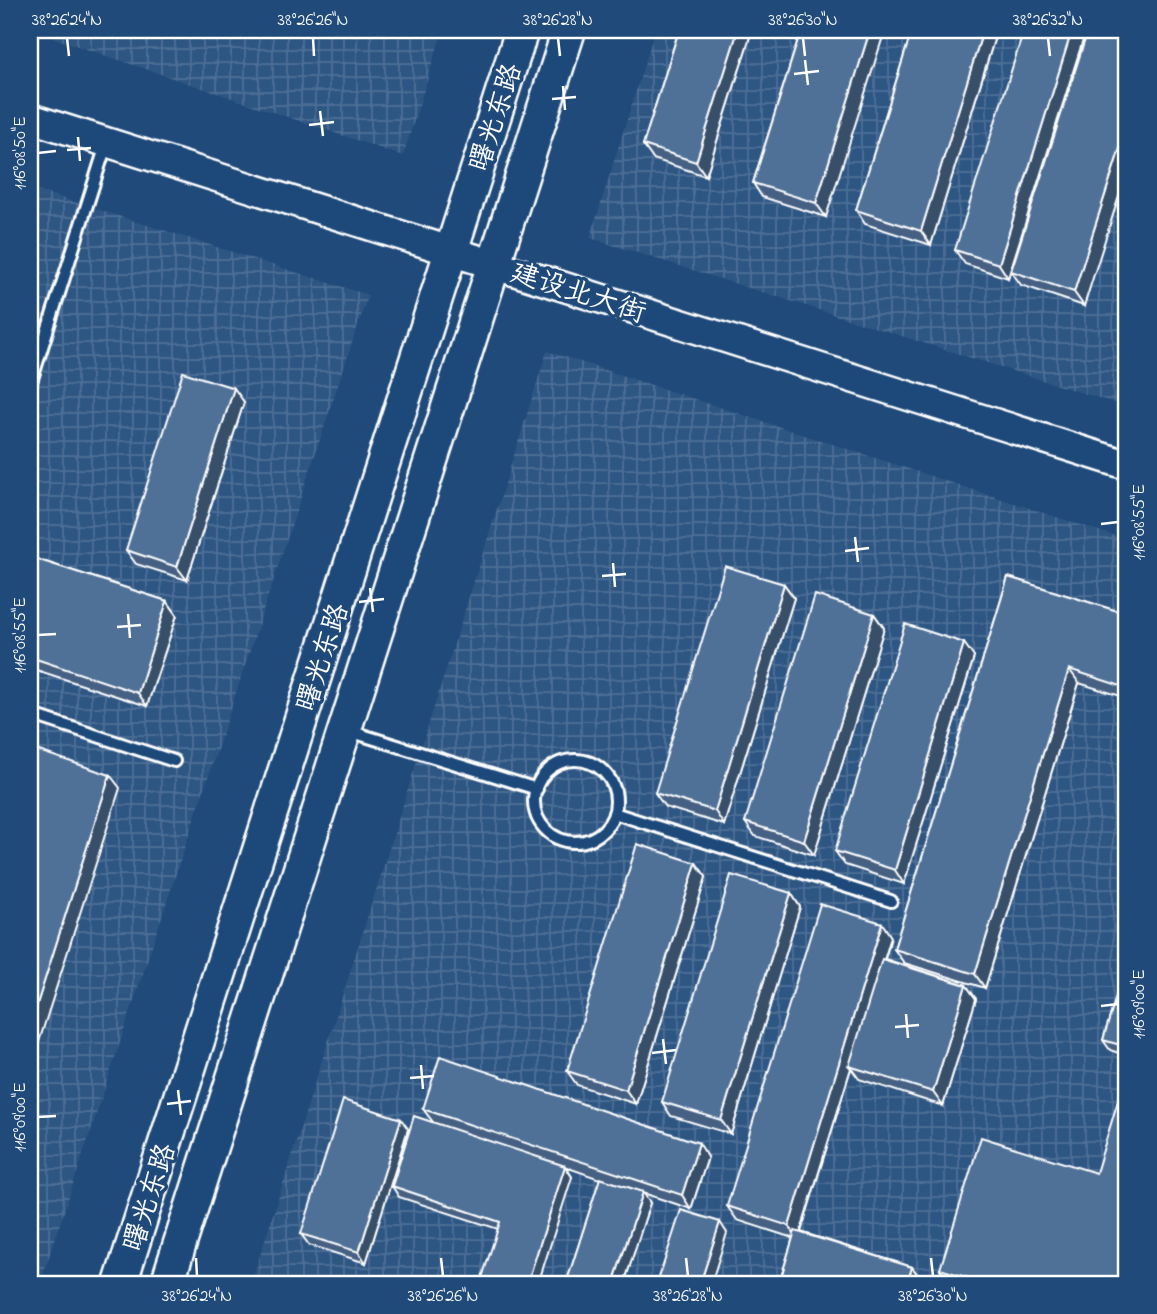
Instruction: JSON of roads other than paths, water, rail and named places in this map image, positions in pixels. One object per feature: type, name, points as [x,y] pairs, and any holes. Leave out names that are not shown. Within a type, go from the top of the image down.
[{"type":"main road","name":"曙光东路","points":[[120,1284],[522,30]]},
{"type":"main road","name":"曙光东路","points":[[167,1284],[569,30]]},
{"type":"street","name":"建设北大街","points":[[30,118],[1127,465]]},
{"type":"lane","points":[[30,385],[107,142]]},
{"type":"lane","points":[[30,714],[174,761]]},
{"type":"lane","points":[[344,730],[537,789]]},
{"type":"lane","points":[[579,760],[592,764],[610,779],[615,792],[614,813],[606,829],[595,838],[569,842],[547,831],[539,820],[535,808],[537,789],[546,773],[556,765],[579,760]]},
{"type":"lane","points":[[614,813],[891,901]]}]
